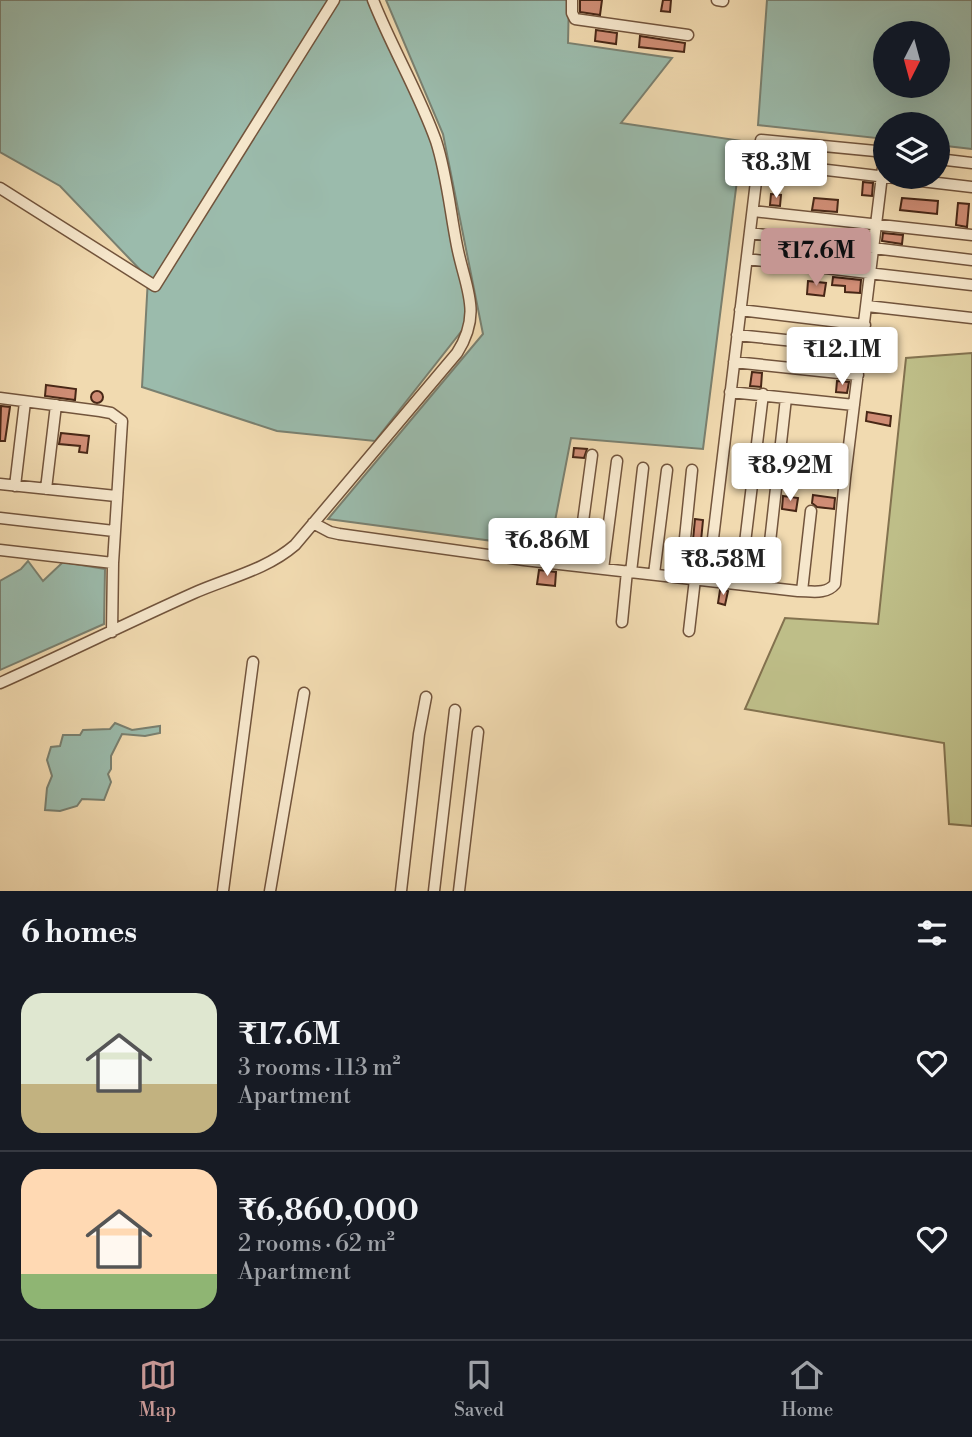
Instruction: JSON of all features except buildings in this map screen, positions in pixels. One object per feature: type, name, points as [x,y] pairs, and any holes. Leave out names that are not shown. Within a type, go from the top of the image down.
[{"type":"street","points":[[0,188],[155,286],[334,0]]},
{"type":"street","points":[[0,683],[280,557],[295,545],[457,353],[470,327],[470,302],[443,168],[435,141],[373,0]]},
{"type":"street","points":[[572,0],[575,19],[688,35]]},
{"type":"street","points":[[708,580],[761,140],[873,150]]},
{"type":"street","points":[[950,160],[972,163]]},
{"type":"street","points":[[759,162],[873,176]]},
{"type":"street","points":[[950,185],[972,187]]},
{"type":"street","points":[[313,523],[330,532],[352,537],[765,587],[802,591],[830,590],[835,584],[880,189]]},
{"type":"street","points":[[753,211],[972,235]]},
{"type":"street","points":[[750,233],[972,260]]},
{"type":"street","points":[[747,259],[972,285]]},
{"type":"street","points":[[867,306],[972,318]]},
{"type":"street","points":[[740,310],[865,325]]},
{"type":"street","points":[[737,335],[862,348]]},
{"type":"street","points":[[734,362],[858,375]]},
{"type":"street","points":[[730,391],[854,405]]},
{"type":"street","points":[[740,584],[762,394]]},
{"type":"street","points":[[0,398],[111,413],[122,421],[114,531],[113,632]]},
{"type":"street","points":[[765,587],[786,398]]},
{"type":"street","points":[[15,486],[25,402]]},
{"type":"street","points":[[46,489],[56,405]]},
{"type":"street","points":[[577,566],[592,455]]},
{"type":"street","points":[[603,569],[617,461]]},
{"type":"street","points":[[622,622],[643,468]]},
{"type":"street","points":[[654,574],[667,470]]},
{"type":"street","points":[[681,577],[692,470]]},
{"type":"street","points":[[0,484],[116,496]]},
{"type":"street","points":[[802,591],[811,511]]},
{"type":"street","points":[[0,518],[114,531]]},
{"type":"street","points":[[0,551],[113,563]]},
{"type":"street","points":[[689,631],[695,579]]},
{"type":"street","points":[[223,891],[253,662]]},
{"type":"street","points":[[270,891],[304,693]]},
{"type":"street","points":[[401,891],[420,725],[426,697]]},
{"type":"street","points":[[434,891],[456,710]]},
{"type":"street","points":[[459,891],[478,732]]},
{"type":"green space","points":[[972,353],[972,826],[949,824],[944,743],[745,709],[785,618],[878,624],[906,358]]},
{"type":"shaded area","points":[[0,0],[378,0],[435,141],[471,319],[375,441],[277,431],[142,387],[148,278],[60,186],[0,152]]},
{"type":"shaded area","points":[[386,0],[569,0],[568,43],[672,58],[621,123],[742,141],[703,449],[571,438],[555,521],[508,526],[508,543],[328,519],[483,334],[443,134]]},
{"type":"shaded area","points":[[767,0],[972,0],[972,149],[950,146],[950,112],[873,112],[873,138],[758,125]]},
{"type":"shaded area","points":[[28,561],[43,581],[63,562],[105,569],[104,624],[0,670],[0,581],[21,569]]},
{"type":"shaded area","points":[[115,723],[132,730],[160,726],[160,733],[145,736],[122,734],[111,756],[111,769],[108,774],[111,782],[104,800],[82,799],[77,806],[60,811],[45,810],[47,788],[52,776],[47,760],[51,747],[60,746],[63,735],[80,735],[83,730],[110,729]]}]
